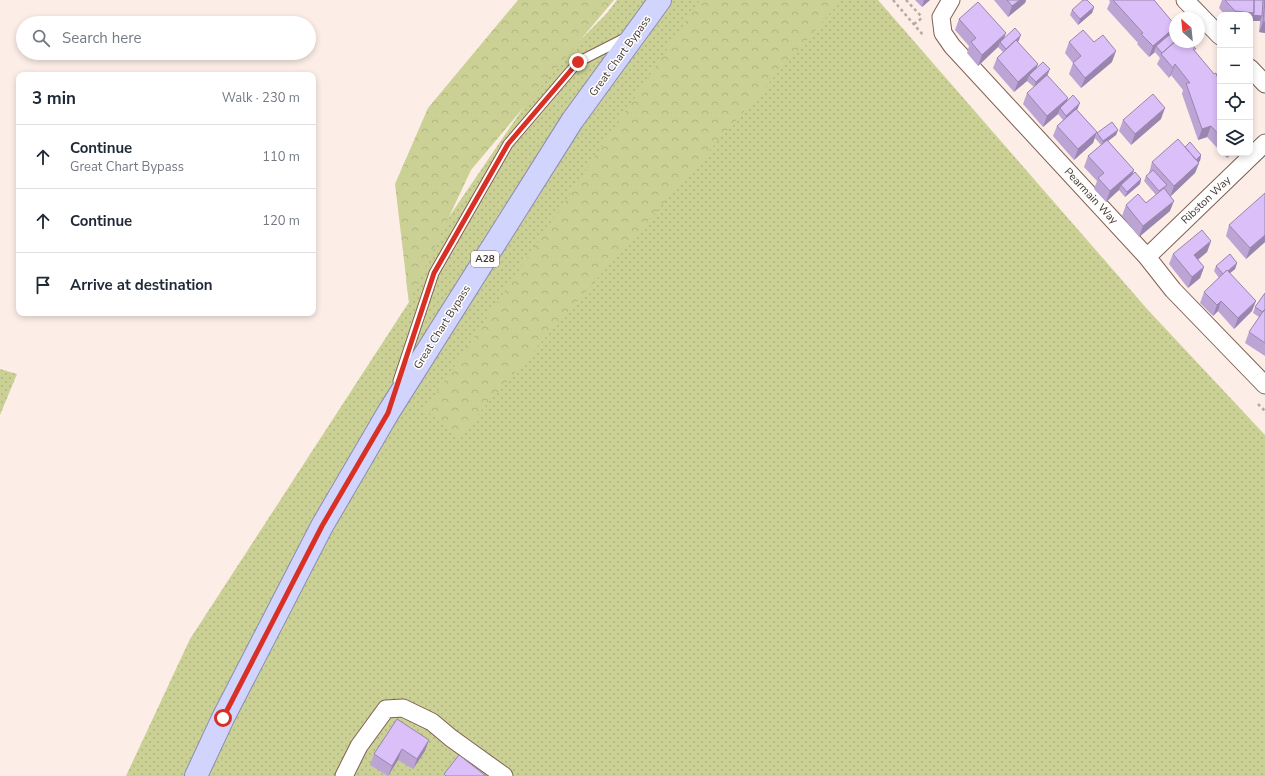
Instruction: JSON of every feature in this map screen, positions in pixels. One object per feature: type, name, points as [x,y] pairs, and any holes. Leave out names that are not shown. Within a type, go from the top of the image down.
[{"type":"main road","name":"Great Chart Bypass","points":[[196,776],[223,718],[319,532],[388,413],[572,121],[660,0]]},
{"type":"street","name":"Pearmain Way","points":[[951,0],[941,17],[942,33],[952,46],[1147,257],[1173,290],[1265,385]]},
{"type":"street","points":[[1185,0],[1217,33]]},
{"type":"street","points":[[1256,68],[1265,84]]},
{"type":"street","name":"Ribston Way","points":[[1147,257],[1265,143]]},
{"type":"street","points":[[344,776],[359,746],[386,710],[403,708],[432,722],[451,738],[504,776]]},
{"type":"lane","points":[[388,413],[434,273],[508,144],[578,62],[637,31]]},
{"type":"path","points":[[906,0],[923,18]]},
{"type":"green space","points":[[518,0],[614,0],[471,170],[409,302],[395,184],[428,108]]},
{"type":"green space","points":[[617,0],[878,0],[1148,310],[1265,435],[1265,776],[126,776],[190,639],[409,302],[406,280],[545,76],[607,13]]},
{"type":"green space","points":[[700,0],[842,0],[459,436],[425,410]]},
{"type":"green space","points":[[0,369],[17,374],[0,415]]},
{"type":"building","points":[[1007,0],[1020,0],[1012,6]]},
{"type":"building","points":[[1083,0],[1087,0],[1094,7],[1080,19],[1072,10]]},
{"type":"building","points":[[1113,0],[1154,0],[1169,18],[1169,32],[1153,46],[1141,34],[1143,33]]},
{"type":"building","points":[[1225,0],[1254,0],[1254,13],[1235,11]]},
{"type":"building","points":[[1254,0],[1263,0],[1262,16],[1253,15]]},
{"type":"building","points":[[1265,0],[1265,22],[1263,22]]},
{"type":"building","points":[[978,2],[1006,33],[982,55],[971,42],[976,38],[959,19]]},
{"type":"building","points":[[1015,28],[1021,35],[1006,49],[1000,42]]},
{"type":"building","points":[[1083,30],[1094,42],[1103,35],[1116,51],[1085,78],[1073,63],[1081,56],[1069,42]]},
{"type":"building","points":[[1169,35],[1169,47],[1162,53],[1156,46]]},
{"type":"building","points":[[1016,40],[1038,64],[1018,82],[997,58]]},
{"type":"building","points":[[1169,47],[1169,48],[1195,48],[1196,49],[1193,49],[1214,74],[1216,73],[1217,133],[1211,126],[1202,129],[1186,83],[1190,83],[1175,64],[1173,68],[1161,54]]},
{"type":"building","points":[[1043,62],[1050,69],[1036,82],[1029,75]]},
{"type":"building","points":[[1047,75],[1068,98],[1047,116],[1027,93]]},
{"type":"building","points":[[1153,94],[1165,108],[1135,134],[1123,120]]},
{"type":"building","points":[[1073,95],[1080,103],[1066,116],[1060,108]]},
{"type":"building","points":[[1076,109],[1097,132],[1078,149],[1057,126]]},
{"type":"building","points":[[1112,122],[1118,130],[1103,141],[1097,133]]},
{"type":"building","points":[[1178,139],[1199,163],[1174,186],[1152,162]]},
{"type":"building","points":[[1107,140],[1134,170],[1110,191],[1098,178],[1104,173],[1088,156]]},
{"type":"building","points":[[1190,142],[1201,155],[1196,160],[1185,147]]},
{"type":"building","points":[[1153,170],[1167,185],[1159,191],[1146,176]]},
{"type":"building","points":[[1135,172],[1141,179],[1127,192],[1121,185]]},
{"type":"building","points":[[1164,188],[1174,201],[1143,226],[1126,205],[1138,194],[1146,203]]},
{"type":"building","points":[[1265,193],[1265,235],[1250,248],[1229,225]]},
{"type":"building","points":[[1202,230],[1211,241],[1194,255],[1204,267],[1192,277],[1173,254]]},
{"type":"building","points":[[1230,254],[1237,263],[1223,274],[1216,266]]},
{"type":"building","points":[[1227,270],[1256,301],[1238,318],[1221,301],[1217,305],[1204,292]]},
{"type":"building","points":[[1265,293],[1265,310],[1263,312],[1255,307]]},
{"type":"building","points":[[1265,310],[1265,343],[1249,332]]},
{"type":"building","points":[[397,719],[429,740],[417,759],[402,749],[392,766],[374,754]]},
{"type":"building","points":[[459,755],[486,776],[446,776],[444,774]]},
{"type":"route","points":[[223,718],[322,526],[388,413],[434,273],[508,144],[578,62]]}]
